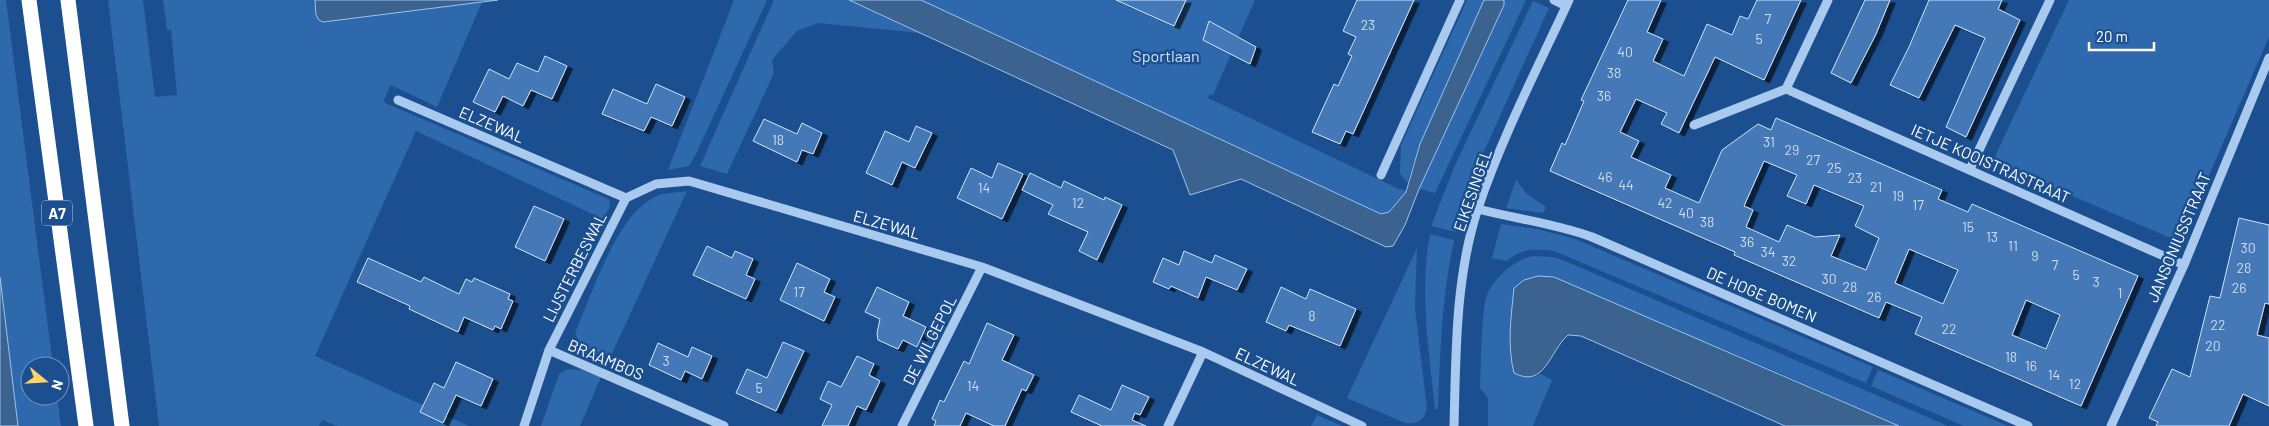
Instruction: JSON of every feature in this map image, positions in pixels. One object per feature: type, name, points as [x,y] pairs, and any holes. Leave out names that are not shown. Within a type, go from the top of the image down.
[{"type":"highway","name":"A7","points":[[29,0],[86,426]]},
{"type":"highway","name":"A7","points":[[69,3],[122,426]]},
{"type":"street","points":[[1382,175],[1460,0]]},
{"type":"street","name":"EIKESINGEL","points":[[1454,426],[1461,291],[1478,209],[1530,81],[1568,3],[1554,0]]},
{"type":"street","points":[[1694,126],[1786,90],[1828,0]]},
{"type":"street","points":[[1970,169],[2048,1]]},
{"type":"street","name":"JANSONIUSSTRAAT","points":[[2111,426],[2184,265],[2269,58]]},
{"type":"street","name":"IETJE KOOISTRASTRAAT","points":[[1786,90],[1970,169],[2184,265]]},
{"type":"street","name":"ELZEWAL","points":[[398,100],[626,198],[656,184],[689,181],[982,267],[1203,352],[1362,426]]},
{"type":"street","name":"LIJSTERBESWAL","points":[[549,350],[626,198]]},
{"type":"street","name":"DE HOGE BOMEN","points":[[1478,209],[1503,216],[1539,221],[1592,237],[2028,426]]},
{"type":"street","name":"DE WILGEPOL","points":[[902,426],[982,267]]},
{"type":"street","name":"BRAAMBOS","points":[[524,426],[549,350],[724,426]]},
{"type":"street","points":[[1168,426],[1203,352]]},
{"type":"green space","points":[[0,0],[6,0],[52,356],[20,356],[20,406],[58,406],[61,426],[18,426],[0,277]]},
{"type":"green space","points":[[108,0],[143,0],[155,97],[177,95],[171,30],[167,30],[163,0],[315,0],[316,15],[323,22],[482,2],[437,107],[391,85],[383,102],[609,199],[610,207],[603,219],[416,131],[315,356],[469,426],[337,426],[322,420],[319,426],[159,426]]},
{"type":"green space","points":[[734,0],[767,0],[696,154],[689,166],[668,170]]},
{"type":"green space","points":[[774,0],[849,0],[920,33],[818,23],[797,31],[772,60],[774,73],[727,174],[700,166]]},
{"type":"green space","name":"Sportlaan","points":[[921,0],[1255,0],[1213,95],[1210,94],[1208,98],[1399,189],[1406,190],[1406,192],[1389,212],[1381,214]]},
{"type":"green space","points":[[1467,0],[1484,0],[1420,144],[1407,183],[1400,173],[1401,145]]},
{"type":"green space","points":[[1504,0],[1526,0],[1435,193],[1419,189],[1504,5]]},
{"type":"green space","points":[[2069,0],[2269,0],[2269,37],[2180,242],[1995,163],[1996,154]]},
{"type":"green space","points":[[1533,1],[1549,8],[1475,171],[1456,232],[1431,226],[1456,163]]},
{"type":"green space","points":[[1516,180],[1527,194],[1546,207],[1543,213],[1506,208]]},
{"type":"green space","points":[[687,191],[609,360],[589,350],[581,343],[575,333],[607,256],[618,236],[643,205],[660,195]]},
{"type":"green space","points":[[1501,224],[1537,229],[1575,239],[1873,367],[1866,383],[1554,251],[1535,250],[1523,252],[1507,261],[1492,258]]},
{"type":"green space","points":[[1430,234],[1454,240],[1444,303],[1438,409],[1435,409],[1426,322],[1425,278]]},
{"type":"green space","points":[[1417,248],[1415,309],[1427,409],[1419,421],[1405,423],[1347,398]]},
{"type":"green space","points":[[1532,256],[1553,257],[1565,261],[1948,426],[1899,426],[1763,366],[1548,276],[1531,378],[1541,374],[1552,380],[1533,426],[1488,426],[1488,398],[1480,388],[1486,299],[1488,292],[1501,274],[1519,261]]},
{"type":"green space","points":[[568,369],[582,370],[601,377],[580,426],[541,426],[559,374]]},
{"type":"green space","points":[[1878,370],[2008,426],[1964,426],[1871,386]]},
{"type":"green space","points":[[1317,415],[1342,426],[1311,426]]},
{"type":"shaded area","points":[[315,0],[498,0],[323,22],[316,15]]},
{"type":"shaded area","points":[[849,0],[921,0],[1381,214],[1389,212],[1406,192],[1420,144],[1484,0],[1504,0],[1504,5],[1419,189],[1405,225],[1393,246],[1386,247],[1241,179],[1190,195],[1173,150]]},
{"type":"shaded area","points":[[1538,276],[1554,277],[1899,426],[1785,426],[1581,336],[1568,335],[1561,342],[1546,366],[1533,376],[1524,377],[1514,373],[1510,341],[1514,288],[1524,280]]},
{"type":"shaded area","points":[[0,277],[18,426],[0,426]]},
{"type":"building","points":[[1116,0],[1186,0],[1174,26]]},
{"type":"building","points":[[1357,0],[1414,0],[1353,134],[1346,131],[1340,144],[1312,132],[1334,84],[1338,86],[1352,56],[1348,54],[1356,37],[1343,31]]},
{"type":"building","points":[[1628,0],[1661,0],[1647,32],[1663,39],[1653,61],[1684,76],[1707,24],[1732,35],[1740,16],[1748,19],[1757,0],[1801,0],[1764,80],[1715,57],[1679,133],[1661,124],[1667,113],[1636,99],[1620,132],[1639,141],[1631,157],[1671,175],[1665,188],[1699,203],[1722,150],[1758,124],[1771,130],[1776,118],[1942,190],[1938,199],[1968,212],[1972,204],[2138,276],[2081,406],[1915,334],[1922,317],[1886,302],[1879,318],[1734,255],[1735,252],[1550,171],[1562,143],[1565,145],[1584,101],[1581,100]],"holes":[[[1764,161],[1797,175],[1787,196],[1806,204],[1814,185],[1864,206],[1855,226],[1879,238],[1866,270],[1831,256],[1840,235],[1815,237],[1787,225],[1779,242],[1746,227],[1753,210],[1744,206]],[[1909,249],[1958,270],[1943,304],[1895,283]],[[2026,300],[2060,315],[2046,349],[2012,335]]]},
{"type":"building","points":[[1865,0],[1890,0],[1876,34],[1851,83],[1831,73]]},
{"type":"building","points":[[1929,0],[2002,0],[1998,9],[2020,20],[1966,137],[1946,127],[1985,38],[1955,25],[1919,98],[1890,85]]},
{"type":"building","points":[[1209,21],[1256,47],[1250,64],[1203,40]]},
{"type":"building","points":[[545,56],[567,66],[552,99],[531,90],[523,106],[503,96],[495,112],[473,102],[489,69],[509,79],[517,63],[538,72]]},
{"type":"building","points":[[656,84],[685,97],[672,126],[651,117],[644,131],[602,114],[613,89],[647,104]]},
{"type":"building","points":[[764,119],[797,134],[802,123],[822,133],[813,154],[802,150],[797,162],[753,141]]},
{"type":"building","points":[[916,126],[932,133],[915,168],[902,162],[892,185],[866,173],[885,131],[909,142]]},
{"type":"building","points":[[998,163],[1023,174],[1002,219],[957,198],[971,168],[992,178]]},
{"type":"building","points":[[1030,173],[1061,188],[1064,181],[1104,200],[1105,197],[1122,205],[1097,260],[1079,251],[1088,232],[1048,214],[1053,205],[1022,190]]},
{"type":"building","points":[[534,206],[564,219],[545,261],[515,247]]},
{"type":"building","points":[[2239,218],[2269,225],[2269,304],[2265,303],[2257,335],[2269,338],[2269,406],[2243,394],[2229,426],[2156,426],[2158,422],[2149,418],[2172,369],[2190,377],[2210,296],[2220,298]]},
{"type":"building","points":[[707,246],[732,258],[735,251],[753,259],[746,275],[755,279],[746,299],[693,275]]},
{"type":"building","points":[[1184,251],[1212,263],[1215,255],[1247,269],[1237,290],[1206,277],[1198,298],[1171,286],[1169,289],[1153,282],[1163,258],[1179,265]]},
{"type":"building","points":[[368,258],[421,282],[424,277],[459,294],[466,279],[472,282],[474,278],[510,294],[508,299],[513,301],[501,329],[495,326],[493,330],[464,317],[458,332],[409,309],[410,306],[357,282]]},
{"type":"building","points":[[797,263],[830,279],[824,292],[835,297],[824,321],[780,300]]},
{"type":"building","points":[[877,287],[909,302],[903,316],[926,327],[917,347],[903,340],[898,349],[878,340],[877,333],[880,319],[865,312]]},
{"type":"building","points":[[1281,287],[1306,299],[1310,289],[1356,309],[1340,346],[1289,325],[1286,331],[1266,322]]},
{"type":"building","points":[[987,323],[1014,335],[1002,360],[1034,375],[1026,391],[1022,389],[1005,426],[994,426],[966,413],[960,426],[934,426],[936,421],[932,419],[940,400],[944,402],[964,361],[969,364]]},
{"type":"building","points":[[783,342],[804,351],[776,411],[736,393],[747,369],[767,378]]},
{"type":"building","points":[[658,343],[688,357],[692,347],[712,356],[702,379],[685,371],[681,380],[649,365]]},
{"type":"building","points":[[857,356],[874,364],[869,375],[880,381],[866,410],[857,406],[848,426],[822,426],[832,405],[820,399],[828,381],[841,387]]},
{"type":"building","points":[[456,362],[493,379],[481,406],[456,395],[443,423],[420,412],[434,383],[444,388]]},
{"type":"building","points":[[1122,385],[1149,397],[1140,415],[1135,413],[1132,420],[1146,426],[1102,426],[1071,412],[1079,395],[1111,410]]}]
